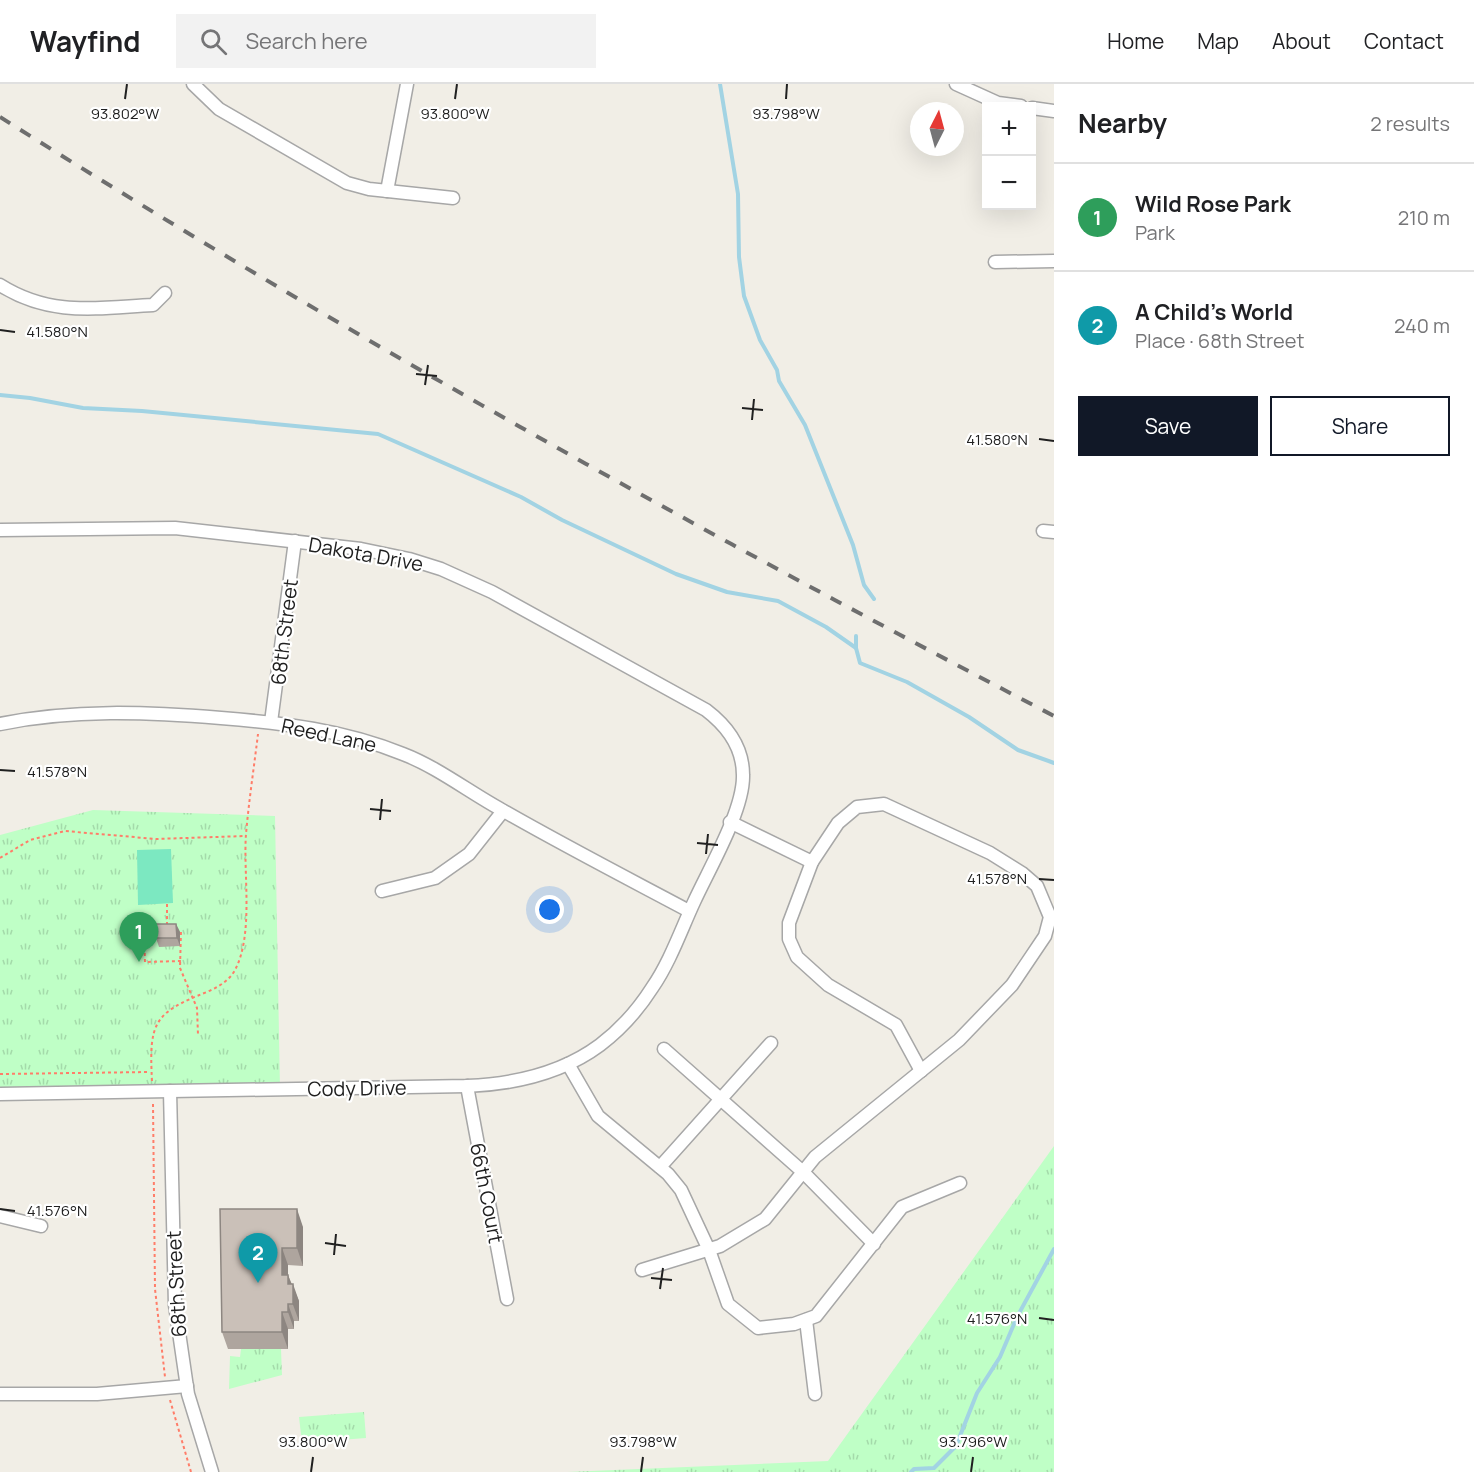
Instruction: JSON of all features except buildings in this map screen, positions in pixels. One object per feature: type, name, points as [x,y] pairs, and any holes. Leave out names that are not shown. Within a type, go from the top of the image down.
[{"type":"street","points":[[194,84],[219,109],[333,177],[363,188],[453,198]]},
{"type":"street","points":[[387,191],[407,84]]},
{"type":"street","points":[[957,85],[996,102]]},
{"type":"street","points":[[1036,109],[1054,111]]},
{"type":"street","points":[[995,262],[1054,261]]},
{"type":"street","points":[[0,285],[26,300],[62,309],[153,305],[165,293]]},
{"type":"street","name":"Dakota Drive","points":[[0,530],[175,528],[295,541],[409,559],[472,582],[706,710],[729,732],[741,759]]},
{"type":"street","name":"68th Street","points":[[272,722],[295,541]]},
{"type":"street","name":"Reed Lane","points":[[0,724],[33,717],[89,713],[160,713],[272,722],[359,737],[406,755],[503,811],[689,911]]},
{"type":"street","name":"Cody Drive","points":[[0,1094],[467,1086],[522,1080],[568,1064],[618,1030],[637,1009],[666,963],[741,794],[741,759]]},
{"type":"street","points":[[642,1270],[720,1246],[765,1219],[815,1157],[921,1071],[959,1040],[1012,985],[1045,936],[1050,917],[1037,886],[990,853],[884,804],[857,807],[838,823],[812,862],[789,923],[789,939],[797,957],[828,985],[896,1025],[921,1071]]},
{"type":"street","points":[[382,891],[435,878],[469,854],[503,811]]},
{"type":"street","points":[[730,822],[812,862]]},
{"type":"street","points":[[660,1167],[771,1043]]},
{"type":"street","points":[[664,1048],[803,1172],[874,1244]]},
{"type":"street","points":[[568,1064],[598,1116],[660,1167],[681,1191],[709,1250],[728,1304],[758,1328],[806,1320],[816,1316],[902,1207],[960,1183]]},
{"type":"street","name":"66th Court","points":[[467,1086],[507,1299]]},
{"type":"street","name":"68th Street","points":[[170,1091],[175,1305],[187,1386],[212,1472]]},
{"type":"street","points":[[0,1216],[41,1226]]},
{"type":"street","points":[[806,1320],[815,1394]]},
{"type":"street","points":[[0,1394],[97,1394],[187,1386]]},
{"type":"path","points":[[0,1074],[152,1072],[152,1039],[157,1023],[170,1007],[226,980],[235,970],[240,955],[247,886],[246,836],[258,732]]},
{"type":"path","points":[[0,858],[30,840],[65,831],[156,839],[246,836]]},
{"type":"path","points":[[167,904],[167,931]]},
{"type":"path","points":[[181,961],[144,962],[144,932],[181,931],[181,961],[180,968],[197,1008],[198,1035]]},
{"type":"green space","points":[[93,810],[275,816],[280,1089],[0,1094],[0,835]]},
{"type":"green space","points":[[171,849],[173,903],[138,905],[137,850]]},
{"type":"green space","points":[[1054,1146],[1054,1472],[567,1472],[828,1461]]},
{"type":"green space","points":[[241,1349],[281,1349],[282,1375],[229,1389],[230,1356],[240,1357]]},
{"type":"green space","points":[[364,1412],[366,1438],[302,1443],[299,1417]]},
{"type":"waterway","points":[[720,84],[738,194],[739,257],[744,296],[760,340],[777,370],[779,381],[805,425],[853,545],[864,585],[874,599]]},
{"type":"waterway","points":[[0,395],[83,408],[142,411],[378,434],[521,497],[562,520],[676,574],[727,592],[778,601],[826,627],[856,648]]},
{"type":"waterway","points":[[856,636],[860,663],[907,682],[969,717],[1018,750],[1054,763]]},
{"type":"waterway","points":[[911,1472],[914,1469],[934,1468],[956,1446],[977,1393],[1000,1357],[1017,1317],[1054,1249]]},
{"type":"railway","points":[[0,117],[389,352],[786,574],[1054,716]]},
{"type":"place","name":"Wild Rose Park","points":[[139,962]]},
{"type":"place","name":"A Child's World","points":[[258,1283]]}]
